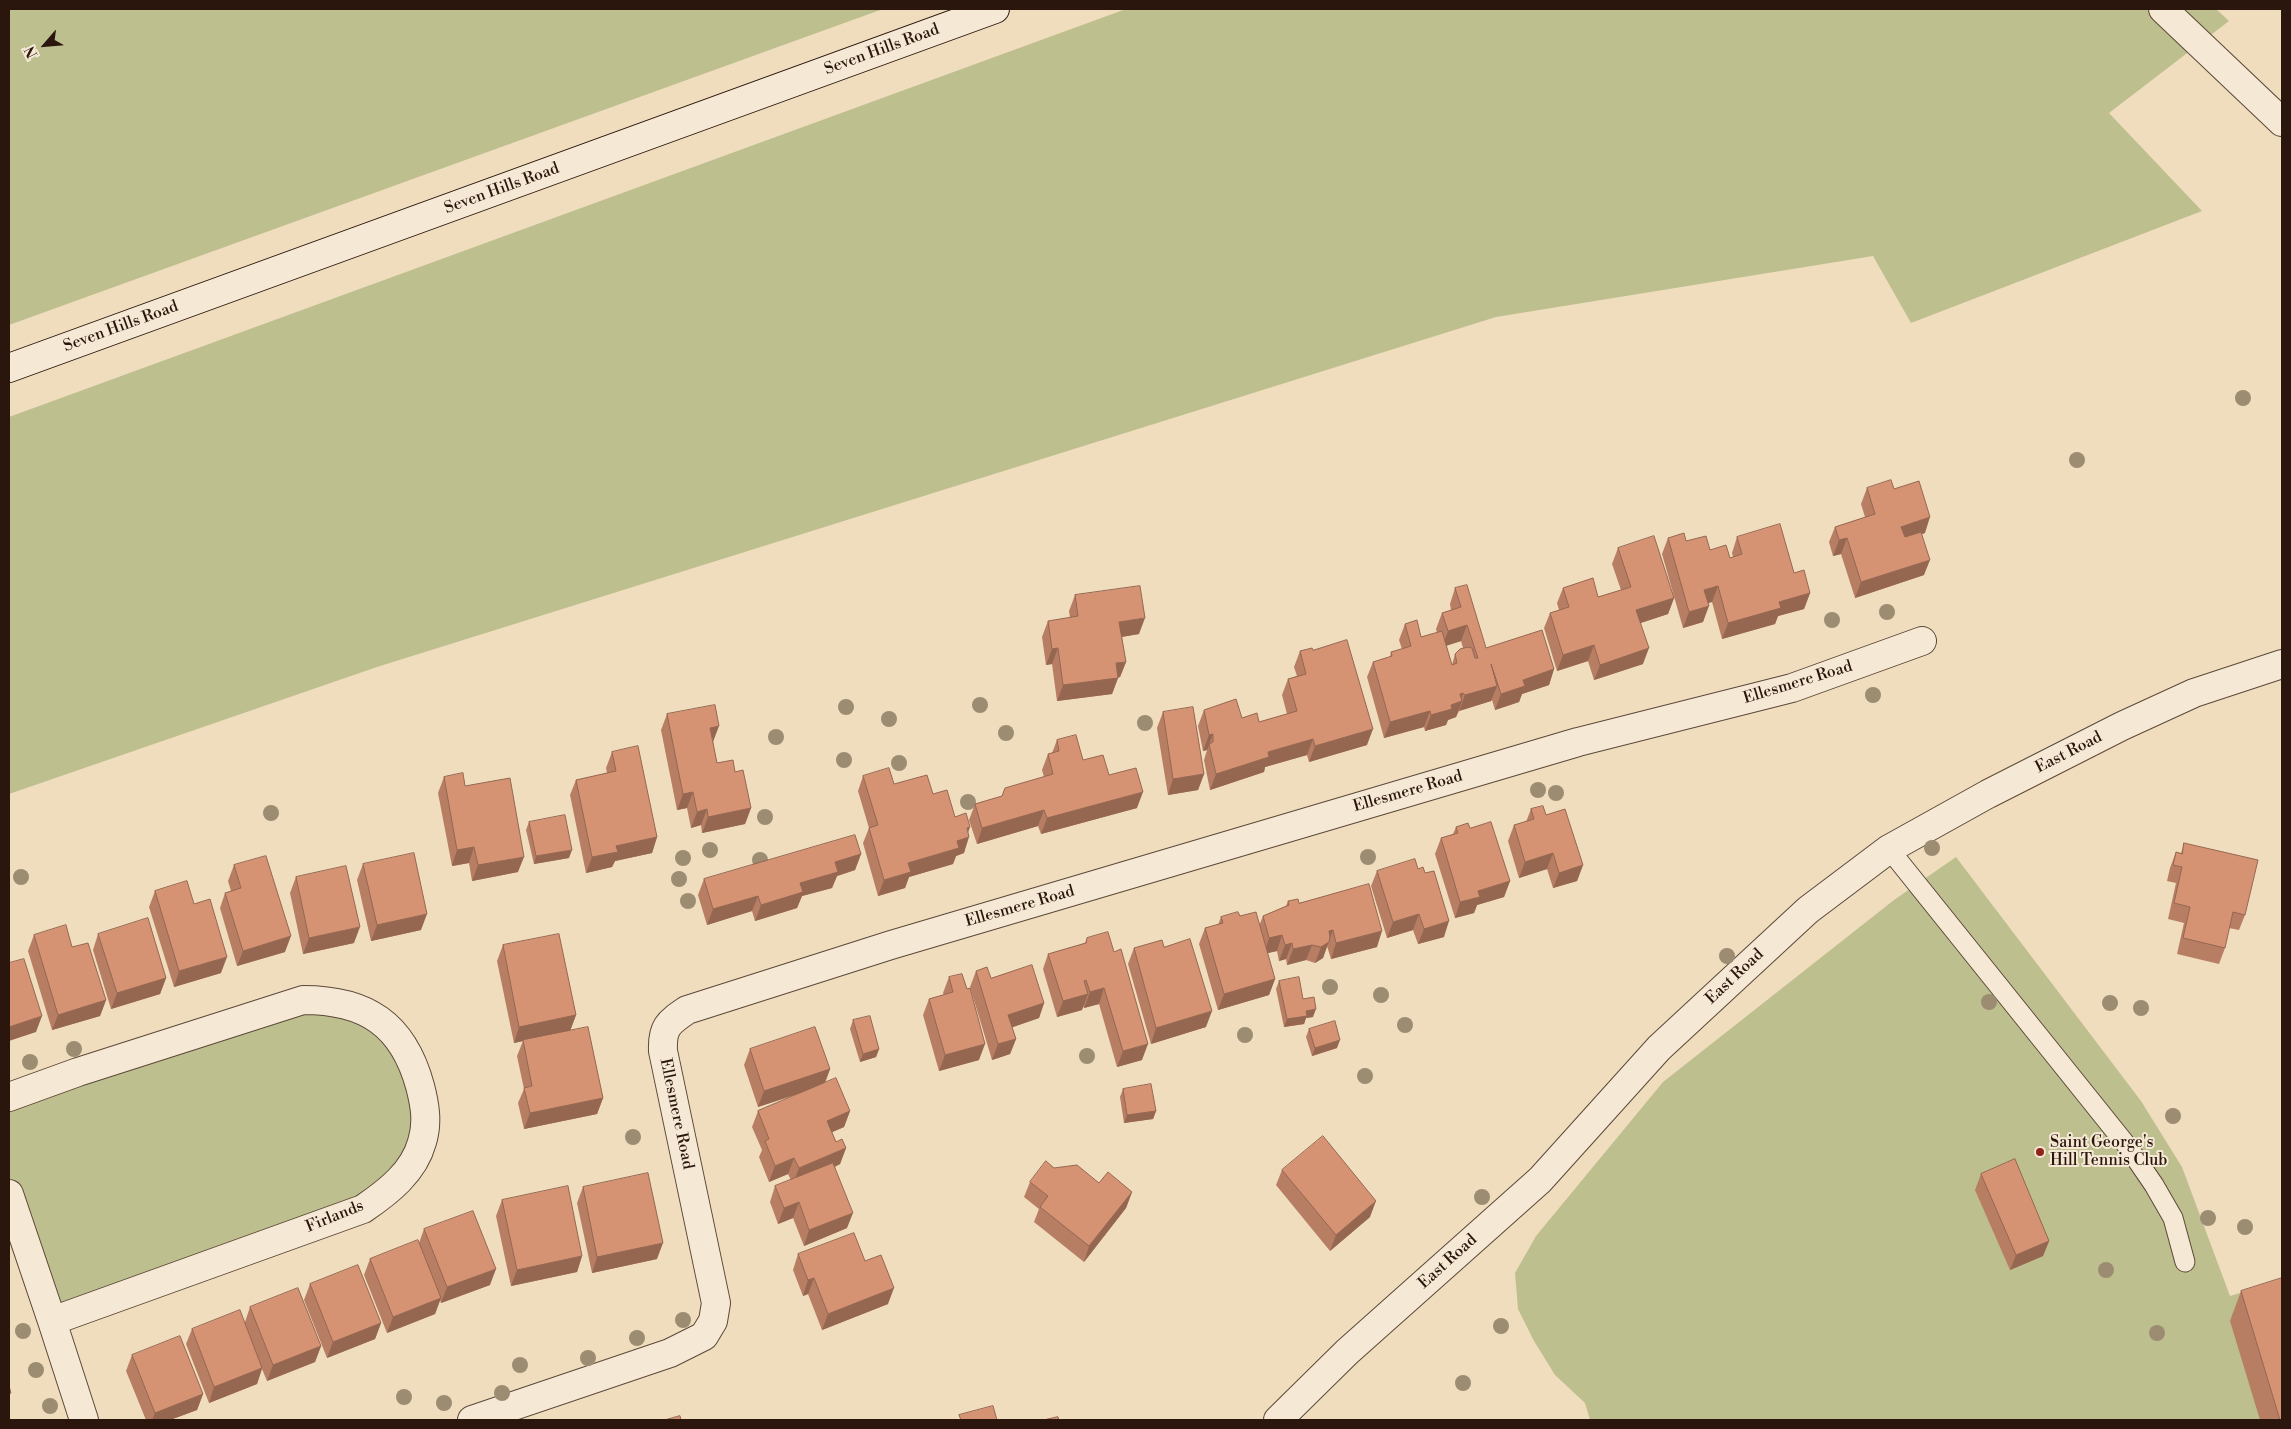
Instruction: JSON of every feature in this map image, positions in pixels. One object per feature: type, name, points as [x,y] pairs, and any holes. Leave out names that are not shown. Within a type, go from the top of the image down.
[{"type":"street","name":"Seven Hills Road","points":[[9,368],[995,9]]},
{"type":"street","points":[[2163,9],[2282,122]]},
{"type":"street","name":"Ellesmere Road","points":[[472,1420],[527,1410],[670,1353],[704,1336],[713,1321],[716,1303],[663,1051],[663,1034],[670,1021],[687,1010],[891,945],[1578,742],[1792,688],[1922,640]]},
{"type":"street","name":"East Road","points":[[1278,1420],[1347,1352],[1540,1180],[1666,1041],[1808,910],[1890,849],[1988,794],[2122,726],[2194,693],[2282,664]]},
{"type":"street","name":"Firlands","points":[[9,1097],[78,1072],[303,1000],[328,1000],[350,1005],[375,1018],[397,1034],[414,1064],[426,1109],[422,1143],[406,1172],[388,1192],[363,1208],[52,1322]]},
{"type":"street","points":[[9,1194],[84,1420]]},
{"type":"lane","points":[[1890,849],[2128,1147],[2154,1185],[2173,1218],[2185,1262]]},
{"type":"green space","points":[[9,9],[883,9],[9,325]]},
{"type":"green space","points":[[1126,9],[2216,9],[2229,21],[2109,113],[2202,211],[1911,323],[1873,256],[1496,317],[377,667],[9,794],[9,417]]},
{"type":"green space","points":[[1956,857],[2141,1101],[2182,1167],[2230,1296],[2282,1280],[2282,1420],[1590,1420],[1585,1403],[1555,1375],[1534,1341],[1518,1309],[1515,1273],[1536,1236],[1663,1082],[1894,900]]},
{"type":"green space","points":[[303,1000],[375,1018],[426,1109],[388,1192],[52,1321],[9,1194],[9,1097]]},
{"type":"building","points":[[1891,480],[1894,489],[1919,481],[1930,517],[1901,527],[1905,537],[1921,532],[1930,560],[1861,582],[1847,538],[1839,540],[1835,527],[1875,514],[1867,488]]},
{"type":"building","points":[[1780,524],[1794,573],[1804,570],[1810,593],[1779,602],[1781,608],[1728,623],[1718,586],[1704,590],[1709,606],[1689,612],[1668,538],[1684,533],[1686,541],[1706,536],[1710,550],[1726,545],[1730,558],[1742,554],[1737,537]]},
{"type":"building","points":[[1654,536],[1674,598],[1636,610],[1649,648],[1600,665],[1594,645],[1563,655],[1550,613],[1569,607],[1563,588],[1593,578],[1598,597],[1631,587],[1618,548]]},
{"type":"building","points":[[1467,585],[1486,648],[1542,630],[1554,669],[1523,680],[1525,686],[1501,694],[1491,664],[1497,686],[1465,695],[1463,693],[1460,694],[1462,701],[1451,705],[1452,709],[1431,715],[1430,711],[1390,722],[1373,662],[1392,656],[1391,652],[1411,646],[1405,624],[1417,620],[1421,637],[1442,631],[1452,665],[1457,663],[1455,654],[1460,649],[1472,648],[1475,658],[1478,658],[1467,625],[1448,631],[1442,613],[1461,607],[1455,588]]},
{"type":"building","points":[[1140,586],[1145,618],[1119,622],[1126,662],[1116,663],[1118,678],[1063,685],[1058,648],[1052,649],[1048,621],[1078,616],[1075,595]]},
{"type":"building","points":[[1347,640],[1373,729],[1315,746],[1313,739],[1268,752],[1269,757],[1216,774],[1209,744],[1213,742],[1213,734],[1209,735],[1204,710],[1236,699],[1242,718],[1257,713],[1259,722],[1297,711],[1288,679],[1306,674],[1300,651],[1312,648],[1313,650]]},
{"type":"building","points":[[715,705],[719,726],[710,728],[717,763],[733,760],[735,772],[743,770],[751,808],[708,817],[707,809],[697,812],[693,792],[683,794],[667,714]]},
{"type":"building","points":[[1193,707],[1204,774],[1173,779],[1163,712]]},
{"type":"building","points":[[1076,735],[1083,760],[1103,755],[1109,775],[1136,768],[1143,792],[1047,818],[1044,810],[982,828],[975,804],[1002,796],[1005,788],[1053,774],[1048,754],[1059,751],[1057,740]]},
{"type":"building","points":[[638,746],[657,837],[616,846],[618,852],[592,857],[576,780],[616,771],[612,752]]},
{"type":"building","points":[[889,768],[894,784],[927,775],[933,794],[947,790],[955,817],[966,813],[970,827],[967,828],[969,837],[957,841],[959,848],[908,863],[911,872],[884,880],[869,828],[878,825],[863,776]]},
{"type":"building","points":[[463,773],[465,786],[510,778],[524,857],[478,865],[474,847],[457,850],[444,777]]},
{"type":"building","points":[[1543,806],[1546,815],[1565,809],[1583,865],[1559,873],[1553,853],[1525,862],[1514,825],[1534,819],[1531,809]]},
{"type":"building","points":[[565,815],[572,850],[536,856],[529,822]]},
{"type":"building","points":[[1491,822],[1510,881],[1478,891],[1480,897],[1460,902],[1441,838],[1458,833],[1456,827],[1468,823],[1470,828]]},
{"type":"building","points":[[855,835],[861,854],[835,862],[838,872],[800,883],[803,892],[761,905],[758,896],[713,909],[704,879]]},
{"type":"building","points":[[2184,843],[2258,860],[2245,915],[2233,912],[2225,948],[2183,938],[2190,907],[2174,903],[2182,867],[2173,865],[2176,852],[2182,854]]},
{"type":"building","points":[[414,853],[427,914],[377,925],[363,864]]},
{"type":"building","points":[[266,856],[291,936],[243,951],[225,893],[241,888],[234,865]]},
{"type":"building","points":[[1415,859],[1418,869],[1423,867],[1425,873],[1434,871],[1449,921],[1424,929],[1419,914],[1393,922],[1377,871]]},
{"type":"building","points":[[346,866],[360,927],[309,938],[296,877]]},
{"type":"building","points":[[187,881],[194,904],[210,899],[227,957],[179,971],[155,891]]},
{"type":"building","points":[[1369,884],[1382,931],[1336,943],[1333,930],[1329,931],[1329,942],[1321,947],[1312,945],[1293,949],[1292,943],[1285,945],[1282,935],[1269,938],[1263,916],[1289,905],[1288,901],[1298,899],[1299,903]]},
{"type":"building","points":[[1238,912],[1240,916],[1256,912],[1275,979],[1224,994],[1205,928],[1223,923],[1221,917]]},
{"type":"building","points":[[148,918],[166,978],[117,993],[98,934]]},
{"type":"building","points":[[66,925],[72,947],[88,943],[106,1000],[58,1015],[34,935]]},
{"type":"building","points":[[1108,932],[1114,952],[1121,949],[1148,1044],[1123,1051],[1104,988],[1090,992],[1086,980],[1084,981],[1088,994],[1063,1001],[1048,954],[1086,943],[1087,938]]},
{"type":"building","points":[[559,934],[576,1015],[519,1027],[503,945]]},
{"type":"building","points":[[1190,939],[1212,1011],[1156,1028],[1134,948],[1162,940],[1164,947]]},
{"type":"building","points":[[24,959],[42,1016],[9,1027],[9,963]]},
{"type":"building","points":[[1032,965],[1044,1003],[1008,1015],[1016,1039],[998,1044],[976,971],[987,967],[991,978]]},
{"type":"building","points":[[962,974],[967,989],[970,988],[985,1044],[945,1055],[929,999],[953,992],[949,977]]},
{"type":"building","points":[[1299,977],[1303,999],[1314,997],[1316,1009],[1306,1011],[1307,1016],[1287,1019],[1279,981]]},
{"type":"building","points":[[870,1016],[879,1049],[863,1054],[853,1020]]},
{"type":"building","points":[[1335,1021],[1340,1040],[1315,1048],[1309,1029]]},
{"type":"building","points":[[588,1027],[603,1098],[530,1113],[524,1088],[532,1086],[523,1040]]},
{"type":"building","points":[[815,1027],[830,1069],[764,1091],[750,1049]]},
{"type":"building","points":[[836,1078],[850,1111],[827,1121],[836,1142],[842,1139],[846,1148],[799,1168],[794,1158],[775,1166],[765,1141],[769,1139],[758,1111]]},
{"type":"building","points":[[1151,1084],[1156,1111],[1127,1115],[1123,1089]]},
{"type":"building","points":[[1323,1136],[1376,1201],[1336,1235],[1282,1170]]},
{"type":"building","points":[[2015,1159],[2049,1241],[2016,1255],[1981,1174]]},
{"type":"building","points":[[1046,1161],[1054,1168],[1077,1165],[1099,1183],[1108,1172],[1132,1192],[1089,1246],[1040,1207],[1048,1196],[1030,1182]]},
{"type":"building","points":[[833,1163],[853,1213],[809,1230],[799,1202],[784,1208],[775,1186]]},
{"type":"building","points":[[648,1173],[663,1243],[597,1257],[583,1187]]},
{"type":"building","points":[[568,1186],[582,1256],[517,1270],[502,1200]]},
{"type":"building","points":[[473,1211],[496,1269],[447,1287],[424,1229]]},
{"type":"building","points":[[854,1233],[865,1261],[881,1255],[894,1288],[828,1314],[814,1278],[808,1280],[798,1254]]},
{"type":"building","points":[[418,1240],[441,1298],[393,1317],[370,1259]]},
{"type":"building","points":[[358,1265],[381,1323],[333,1342],[310,1284]]},
{"type":"building","points":[[2282,1278],[2282,1420],[2280,1420],[2241,1291]]},
{"type":"building","points":[[298,1288],[321,1346],[273,1365],[250,1307]]},
{"type":"building","points":[[240,1310],[262,1368],[214,1387],[192,1329]]},
{"type":"building","points":[[180,1336],[203,1394],[155,1413],[132,1355]]},
{"type":"building","points":[[993,1406],[997,1420],[961,1420],[959,1415]]},
{"type":"building","points":[[680,1416],[681,1420],[665,1420]]},
{"type":"building","points":[[1058,1417],[1059,1420],[1044,1420]]},
{"type":"place","name":"Saint George's Hill Tennis Club","points":[[2040,1152]]}]
